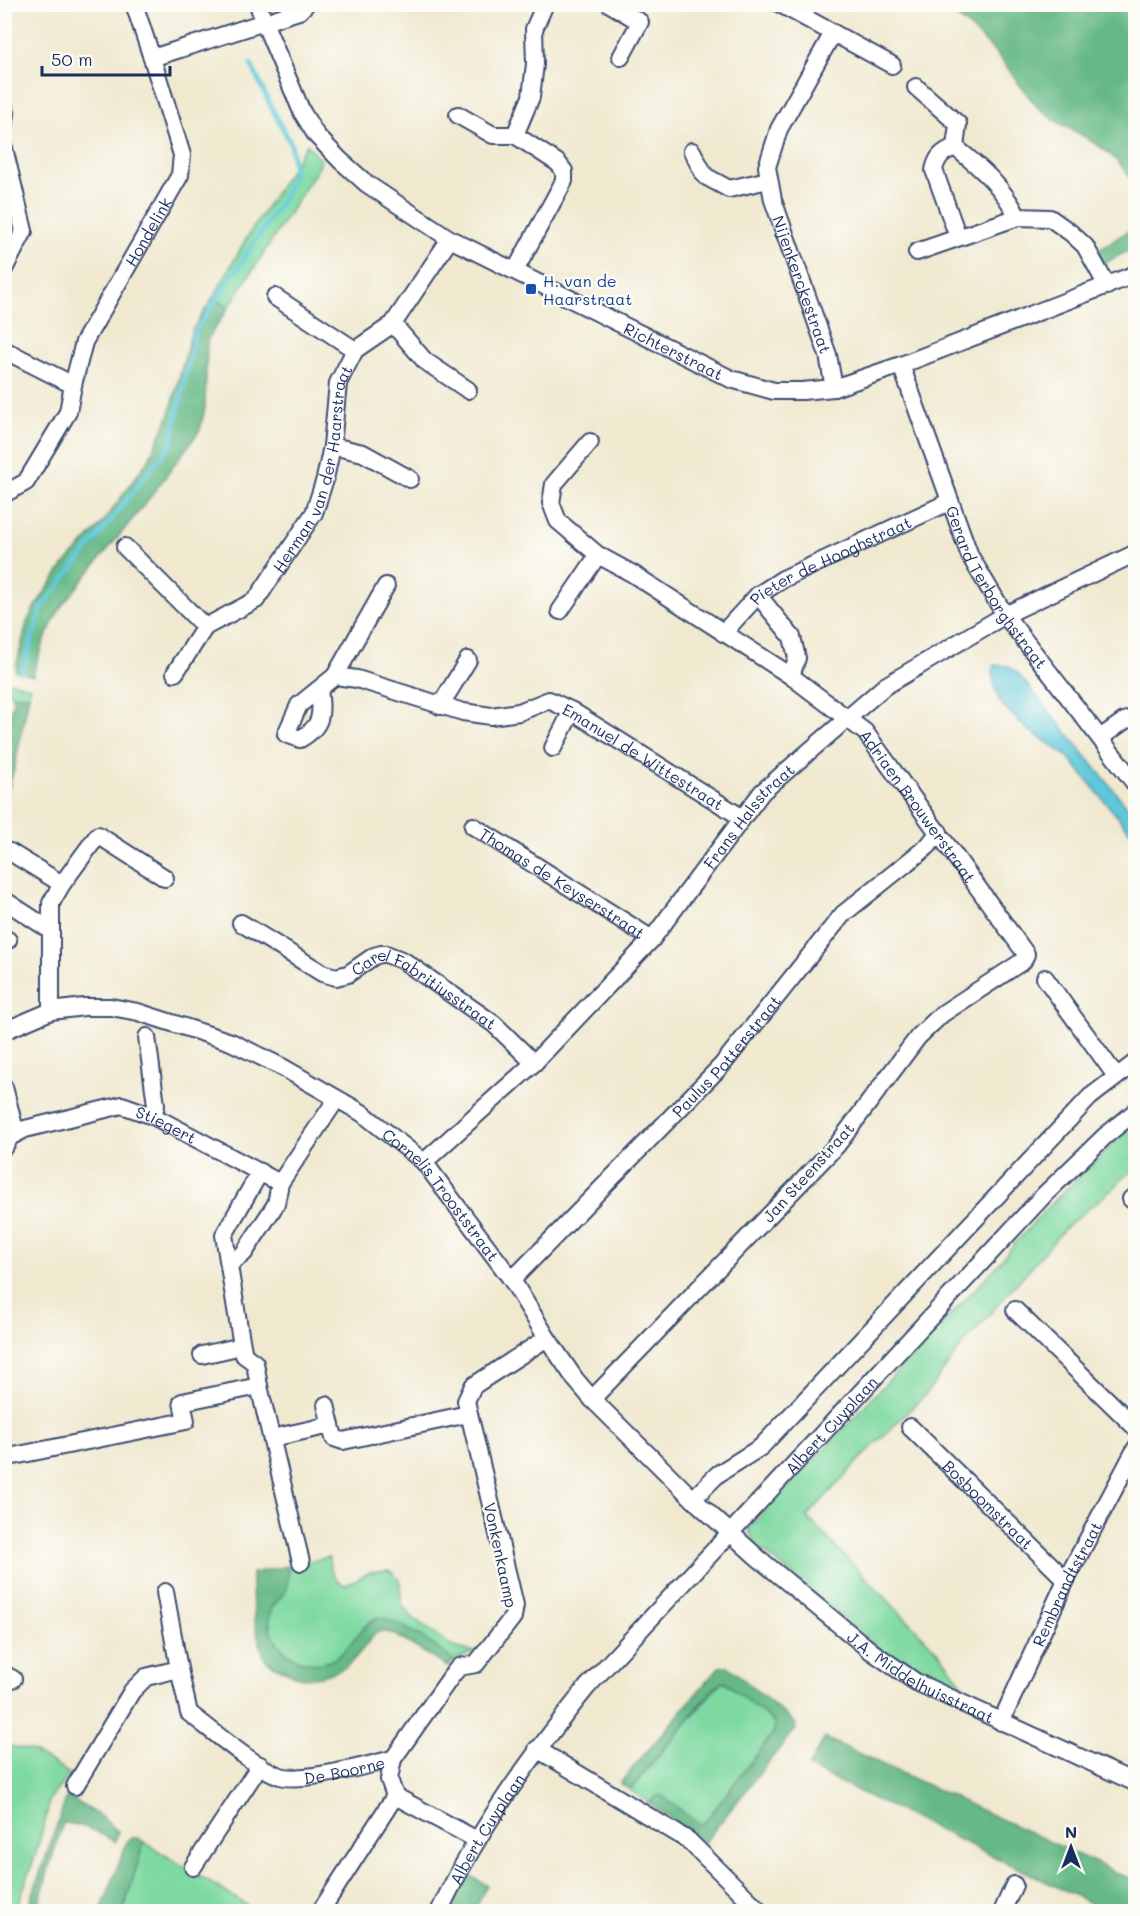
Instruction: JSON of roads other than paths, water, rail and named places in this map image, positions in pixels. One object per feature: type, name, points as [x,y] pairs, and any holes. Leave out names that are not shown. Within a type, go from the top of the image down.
[{"type":"street","name":"Hondelink","points":[[4,494],[26,482],[68,412],[84,342],[180,175],[182,155],[134,4]]},
{"type":"street","name":"Richterstraat","points":[[258,4],[302,112],[316,135],[367,184],[450,239],[731,379],[774,391],[834,388],[901,365],[1136,274]]},
{"type":"street","points":[[152,58],[299,11],[306,4]]},
{"type":"street","points":[[515,135],[531,97],[535,64],[534,30],[545,4]]},
{"type":"street","points":[[780,4],[892,65]]},
{"type":"street","points":[[619,6],[640,22],[621,57]]},
{"type":"street","name":"Nijenkerckestraat","points":[[833,33],[779,129],[767,167],[773,200],[828,355],[834,388]]},
{"type":"street","points":[[916,87],[958,124],[954,147]]},
{"type":"street","points":[[4,106],[6,113],[4,131]]},
{"type":"street","points":[[458,115],[493,135],[515,135],[558,164],[564,171],[564,181],[515,271]]},
{"type":"street","points":[[954,147],[979,166],[998,185],[1010,201],[1017,217]]},
{"type":"street","points":[[954,147],[943,152],[936,159],[934,170],[958,237]]},
{"type":"street","points":[[4,148],[24,231],[4,269]]},
{"type":"street","points":[[692,151],[705,176],[729,189],[768,180]]},
{"type":"street","points":[[917,252],[1017,217],[1050,218],[1085,246],[1107,286]]},
{"type":"street","name":"Herman van der Haarstraat","points":[[205,627],[256,600],[314,513],[325,479],[332,446],[338,383],[355,350],[393,324],[450,239]]},
{"type":"street","points":[[275,297],[355,350]]},
{"type":"street","points":[[393,324],[425,361],[468,390]]},
{"type":"street","points":[[4,350],[73,385]]},
{"type":"street","name":"Gerard Terborghstraat","points":[[901,365],[970,556],[1005,615],[1136,785]]},
{"type":"street","name":"Adriaen Brouwerstraat","points":[[590,442],[554,484],[551,503],[558,521],[598,555],[633,574],[791,676],[865,732],[1026,954]]},
{"type":"street","points":[[332,446],[363,453],[410,479]]},
{"type":"street","name":"Pieter de Hooghstraat","points":[[723,633],[758,595],[783,579],[950,502]]},
{"type":"street","points":[[125,547],[205,627],[175,673]]},
{"type":"street","name":"Frans Halsstraat","points":[[424,1162],[489,1106],[534,1063],[652,939],[762,792],[885,686],[1005,615],[1136,553]]},
{"type":"street","points":[[560,611],[598,555]]},
{"type":"street","points":[[319,689],[335,676],[386,586]]},
{"type":"street","points":[[758,595],[792,637],[797,658],[791,676]]},
{"type":"street","points":[[440,706],[468,660]]},
{"type":"street","name":"Emanuel de Wittestraat","points":[[335,676],[357,679],[463,712],[491,716],[519,712],[549,700],[572,711],[741,818]]},
{"type":"street","points":[[553,748],[572,711]]},
{"type":"street","points":[[1100,738],[1124,721],[1136,717]]},
{"type":"street","name":"Thomas de Keyserstraat","points":[[473,826],[652,939]]},
{"type":"street","name":"Paulus Potterstraat","points":[[512,1280],[722,1065],[843,914],[928,846],[939,832]]},
{"type":"street","points":[[51,1011],[51,903],[98,835],[165,878]]},
{"type":"street","points":[[10,852],[62,884]]},
{"type":"street","points":[[4,900],[50,930]]},
{"type":"street","name":"Carel Fabritiusstraat","points":[[241,923],[322,973],[336,977],[348,974],[374,956],[381,954],[404,961],[494,1024],[534,1063]]},
{"type":"street","name":"Jan Steenstraat","points":[[592,1399],[837,1145],[918,1036],[942,1014],[1023,962],[1026,954]]},
{"type":"street","points":[[1045,978],[1116,1076]]},
{"type":"street","name":"Cornelis Trooststraat","points":[[4,1031],[51,1011],[111,1007],[138,1012],[231,1042],[282,1067],[362,1113],[424,1162],[512,1280],[574,1379],[693,1499],[731,1532]]},
{"type":"street","points":[[147,1037],[156,1105],[153,1116]]},
{"type":"street","points":[[693,1499],[718,1474],[761,1447],[1090,1097],[1136,1062]]},
{"type":"street","points":[[4,1088],[10,1130]]},
{"type":"street","points":[[230,1264],[244,1253],[276,1204],[280,1183],[336,1100]]},
{"type":"street","name":"Stiegert","points":[[4,1147],[11,1136],[10,1130],[25,1129],[122,1105],[153,1116],[280,1183]]},
{"type":"street","name":"Albert Cuyplaan","points":[[439,1911],[477,1840],[537,1749],[587,1687],[1044,1195],[1105,1136],[1136,1111]]},
{"type":"street","points":[[261,1172],[224,1235],[244,1355],[255,1363],[301,1562]]},
{"type":"street","points":[[1015,1310],[1136,1428]]},
{"type":"street","name":"Vonkenkaamp","points":[[393,1759],[459,1668],[476,1664],[513,1617],[514,1605],[466,1401],[473,1386],[547,1338]]},
{"type":"street","points":[[202,1354],[242,1346]]},
{"type":"street","points":[[4,1458],[186,1420],[182,1402],[260,1386]]},
{"type":"street","points":[[326,1405],[334,1438],[343,1441],[468,1414]]},
{"type":"street","points":[[272,1438],[331,1425]]},
{"type":"street","name":"Bosboomstraat","points":[[910,1427],[1066,1580]]},
{"type":"street","name":"Rembrandtstraat","points":[[1001,1722],[1066,1580],[1136,1448]]},
{"type":"street","name":"J.A. Middelhuisstraat","points":[[731,1532],[757,1557],[871,1651],[916,1682],[1001,1722],[1134,1777]]},
{"type":"street","name":"De Boorne","points":[[165,1592],[189,1713],[260,1765],[280,1776],[298,1778],[393,1759],[389,1779],[395,1796]]},
{"type":"street","points":[[75,1786],[132,1691],[146,1677],[179,1669]]},
{"type":"street","points":[[537,1749],[688,1840],[761,1911]]},
{"type":"street","points":[[193,1867],[260,1765]]},
{"type":"street","points":[[320,1911],[395,1796],[477,1840]]},
{"type":"street","points":[[1002,1911],[1014,1885]]},
{"type":"water","points":[[994,665],[1008,666],[1017,672],[1135,816],[1135,838],[1068,757],[1027,729],[1001,704],[995,688],[992,671]]},
{"type":"waterway","points":[[22,672],[42,607],[171,444],[195,331],[282,201],[294,172],[291,144],[251,64]]},
{"type":"place","name":"H. van de Haarstraat","points":[[531,289]]}]
